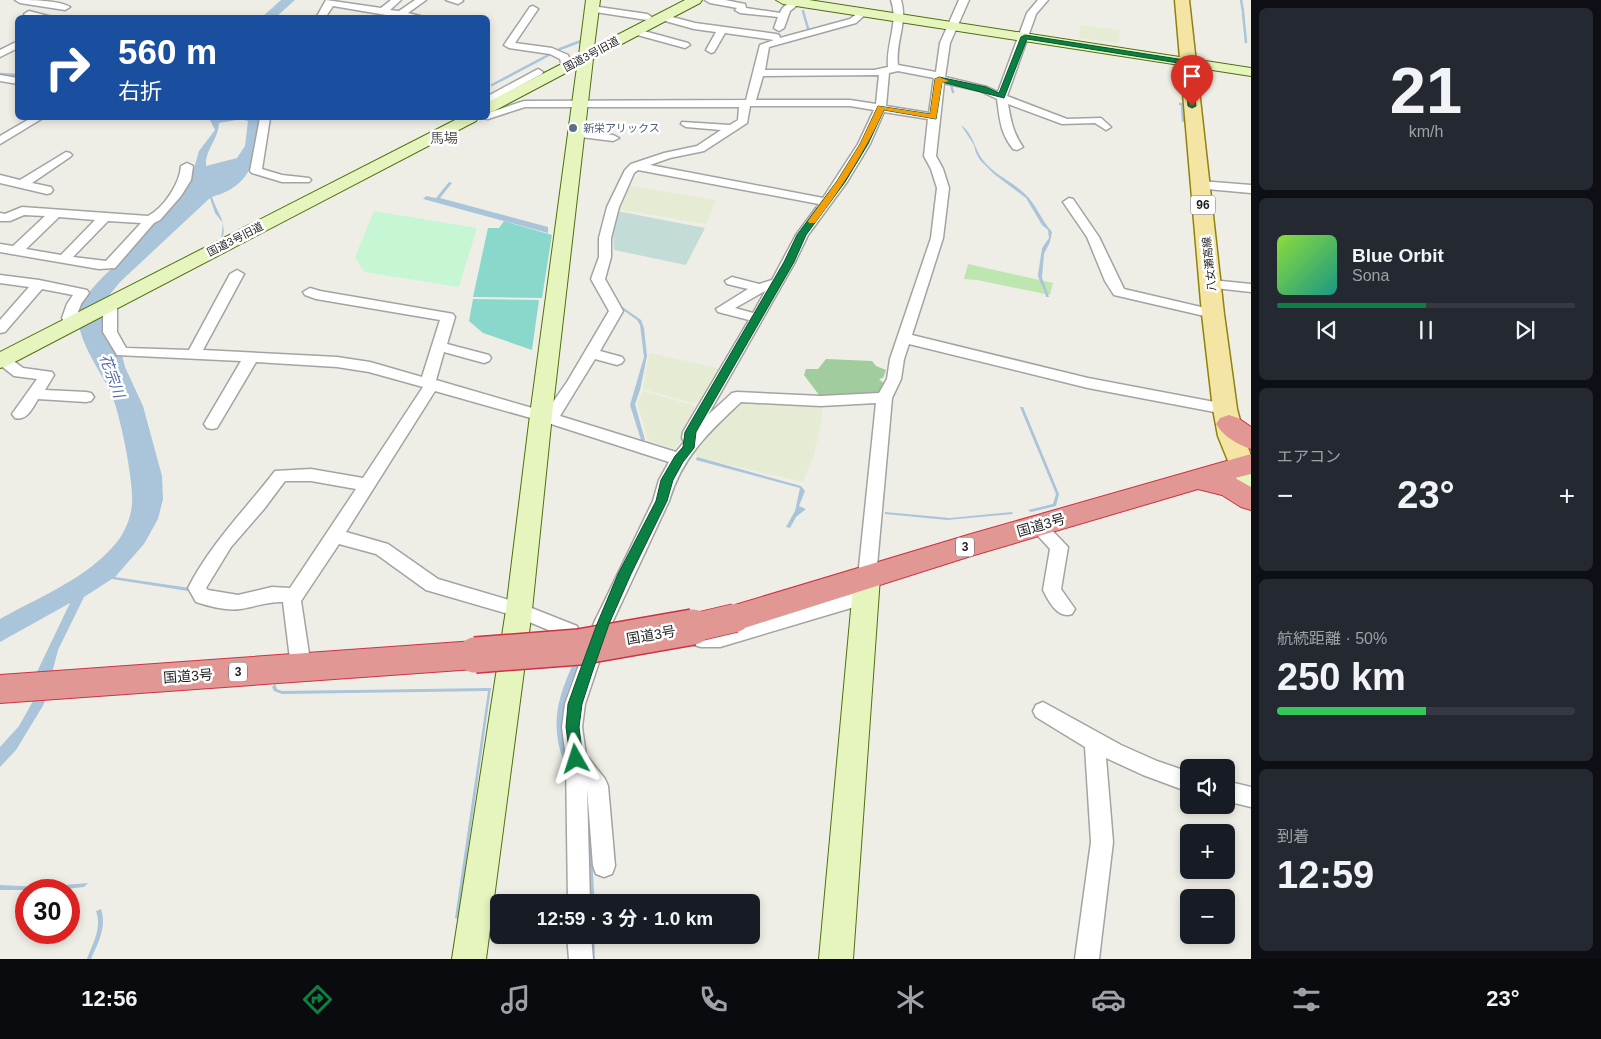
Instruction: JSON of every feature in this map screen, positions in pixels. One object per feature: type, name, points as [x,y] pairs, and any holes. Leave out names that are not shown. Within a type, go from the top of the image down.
[{"type":"highway","points":[[1227,416],[1251,440]]},
{"type":"highway","name":"国道3号","points":[[0,689],[475,656],[579,647],[669,633],[866,587],[1037,526],[1197,480],[1248,473]]},
{"type":"highway","points":[[1197,480],[1230,486],[1251,500]]},
{"type":"main road","name":"八女瀬高線","points":[[1182,0],[1200,185],[1212,284],[1213,314],[1227,416],[1248,473]]},
{"type":"street","points":[[20,0],[66,7],[73,11],[67,15]]},
{"type":"street","points":[[66,7],[73,0]]},
{"type":"street","points":[[383,12],[396,0]]},
{"type":"street","points":[[400,15],[421,0]]},
{"type":"street","points":[[451,0],[458,1]]},
{"type":"street","name":"国道3号旧道","points":[[490,107],[553,72],[633,32],[654,17],[695,0]]},
{"type":"street","points":[[710,0],[742,6],[740,10],[764,13],[761,20],[776,19]]},
{"type":"street","points":[[684,453],[690,432],[757,318],[802,235],[864,144],[881,107],[891,53],[899,28],[900,18],[896,0]]},
{"type":"street","points":[[836,959],[866,587],[884,398],[894,379],[897,359],[937,238],[944,188],[930,156],[934,117],[946,43],[964,0]]},
{"type":"street","points":[[1017,147],[1006,126],[1002,96],[1025,37],[1032,13],[1043,0]]},
{"type":"street","points":[[546,416],[561,404],[616,311],[598,280],[604,257],[605,238],[613,207],[629,172],[635,166],[668,155],[700,149],[744,119],[747,103],[760,73],[765,45],[778,38],[786,9],[790,8],[789,1],[1251,72]]},
{"type":"street","points":[[322,15],[331,2],[395,15]]},
{"type":"street","points":[[469,959],[546,416],[593,4],[694,26],[778,38],[814,33],[853,21],[863,12]]},
{"type":"street","points":[[490,99],[553,72],[565,57],[552,51],[510,45],[533,9]]},
{"type":"street","points":[[29,14],[35,15]]},
{"type":"street","points":[[711,50],[722,30]]},
{"type":"street","points":[[633,32],[685,45]]},
{"type":"street","points":[[661,39],[672,32]]},
{"type":"street","points":[[0,54],[15,46]]},
{"type":"street","points":[[526,68],[553,72],[572,71],[584,74]]},
{"type":"street","points":[[760,73],[910,70],[983,89],[1041,114],[1066,122],[1097,120],[1106,127]]},
{"type":"street","points":[[0,78],[15,80]]},
{"type":"street","points":[[490,115],[524,104],[850,103],[934,117]]},
{"type":"street","points":[[0,141],[35,120]]},
{"type":"street","points":[[265,120],[256,171],[282,178],[305,180]]},
{"type":"street","name":"国道3号旧道","points":[[2,360],[466,120]]},
{"type":"street","points":[[686,124],[731,128]]},
{"type":"street","points":[[578,134],[613,138]]},
{"type":"street","points":[[22,184],[66,155]]},
{"type":"street","points":[[0,248],[18,249],[98,265],[110,264],[150,220],[156,217],[184,183],[188,172],[187,166]]},
{"type":"street","points":[[635,166],[826,202]]},
{"type":"street","points":[[0,179],[47,190]]},
{"type":"street","points":[[1200,185],[1251,189]]},
{"type":"street","points":[[1069,202],[1090,230],[1113,285],[1119,292],[1213,314]]},
{"type":"street","points":[[1,218],[18,215],[22,211],[150,220]]},
{"type":"street","points":[[18,249],[56,213]]},
{"type":"street","points":[[65,258],[104,218]]},
{"type":"street","points":[[193,355],[237,274]]},
{"type":"street","points":[[0,278],[82,293],[74,304],[69,318],[73,323]]},
{"type":"street","points":[[732,281],[760,288]]},
{"type":"street","points":[[757,318],[723,310],[760,288],[776,283]]},
{"type":"street","points":[[0,329],[39,284]]},
{"type":"street","points":[[1212,284],[1251,288]]},
{"type":"street","points":[[301,667],[292,600],[368,485],[430,383],[448,317],[316,295],[310,292]]},
{"type":"street","points":[[108,305],[110,332],[122,352],[337,362],[370,367],[684,453]]},
{"type":"street","points":[[904,338],[1227,416]]},
{"type":"street","points":[[439,346],[484,358]]},
{"type":"street","points":[[592,354],[617,360]]},
{"type":"street","points":[[212,424],[251,357]]},
{"type":"street","points":[[2,360],[19,373],[47,375],[20,414]]},
{"type":"street","points":[[34,394],[86,397]]},
{"type":"street","points":[[579,894],[576,759],[572,727],[575,704],[603,624],[624,574],[661,501],[667,480],[684,453],[703,429],[737,397],[821,401],[884,398]]},
{"type":"street","points":[[295,596],[272,594],[238,602],[202,597],[197,588],[225,542],[258,505],[281,475],[311,475],[368,485]]},
{"type":"street","points":[[1037,526],[1059,547],[1052,590],[1066,609]]},
{"type":"street","points":[[335,536],[382,549],[432,585],[519,610],[570,630]]},
{"type":"street","points":[[701,639],[720,639],[866,587]]},
{"type":"street","points":[[1043,711],[1095,742],[1157,773],[1180,779]]},
{"type":"street","points":[[1087,959],[1102,842],[1095,742]]},
{"type":"street","points":[[576,759],[598,786],[604,866]]},
{"type":"street","points":[[1235,793],[1251,797]]},
{"type":"street","points":[[580,944],[581,959]]},
{"type":"green space","points":[[1081,25],[1120,30],[1118,43],[1079,38]]},
{"type":"green space","points":[[625,185],[716,200],[706,224],[616,209]]},
{"type":"green space","points":[[374,211],[477,228],[459,287],[364,272],[355,257]]},
{"type":"green space","points":[[968,264],[1053,283],[1050,295],[964,279]]},
{"type":"green space","points":[[649,353],[723,369],[703,401],[692,403],[643,389]]},
{"type":"green space","points":[[826,359],[872,361],[876,366],[886,370],[883,378],[879,379],[886,385],[881,393],[833,398],[819,395],[804,375],[806,369],[818,369]]},
{"type":"green space","points":[[643,391],[693,405],[695,408],[683,433],[684,438],[674,449],[649,441],[637,404]]},
{"type":"green space","points":[[742,401],[819,405],[822,408],[822,420],[814,454],[803,482],[696,457],[697,454],[691,451],[733,405]]},
{"type":"shaded area","points":[[617,211],[705,228],[686,265],[614,250],[613,235]]},
{"type":"shaded area","points":[[504,221],[552,235],[542,298],[473,297],[488,228],[499,228]]},
{"type":"shaded area","points":[[473,299],[539,300],[532,350],[483,333],[469,321]]},
{"type":"water","points":[[281,0],[295,0],[278,15],[264,15]]},
{"type":"water","name":"花宗川","points":[[210,120],[236,120],[219,123],[207,155],[206,166],[237,158],[245,146],[248,121],[245,120],[260,120],[256,151],[249,171],[234,187],[212,197],[223,223],[215,213],[210,198],[120,282],[103,303],[102,315],[108,331],[122,355],[125,367],[143,406],[162,476],[163,499],[158,519],[144,544],[115,577],[190,588],[188,591],[112,579],[84,597],[58,650],[44,704],[16,750],[0,767],[0,747],[19,726],[33,701],[37,672],[70,603],[0,642],[0,619],[62,586],[105,555],[120,538],[127,524],[132,504],[131,480],[126,448],[115,403],[85,344],[81,334],[78,313],[83,300],[95,286],[184,191],[191,179],[199,151],[215,130]]},
{"type":"water","points":[[961,125],[968,132],[980,156],[987,165],[1025,194],[1052,232],[1050,242],[1044,254],[1042,278],[1049,297],[1046,297],[1038,275],[1042,248],[1049,238],[1048,230],[1042,225],[1026,198],[994,174],[980,160],[974,145]]},
{"type":"water","points":[[449,182],[452,183],[440,198],[548,227],[548,233],[423,199],[426,196],[436,198]]},
{"type":"water","points":[[223,224],[224,232],[221,239]]},
{"type":"water","points":[[621,306],[641,320],[644,328],[647,356],[635,404],[645,440],[641,440],[630,405],[644,357],[640,325],[637,320],[619,307]]},
{"type":"water","points":[[1020,407],[1023,407],[1059,494],[1056,506],[1031,512],[1028,510],[1053,504],[1056,494]]},
{"type":"water","points":[[697,457],[801,486],[805,491],[799,506],[806,509],[796,517],[790,528],[786,527],[795,511],[800,488],[696,460]]},
{"type":"water","points":[[885,512],[950,518],[1012,512],[1013,514],[947,520],[885,514]]},
{"type":"water","points":[[275,684],[277,689],[282,691],[491,688],[458,919],[455,918],[488,691],[282,694],[274,691],[272,687]]},
{"type":"water","points":[[88,883],[84,887],[80,887],[80,884]]},
{"type":"water","points":[[0,885],[15,886],[15,890],[0,890]]},
{"type":"water","points":[[101,909],[103,922],[101,935],[91,959],[87,959],[97,929],[98,917],[96,911]]},
{"type":"waterway","points":[[1241,0],[1243,11]]},
{"type":"waterway","points":[[803,11],[809,32],[804,33]]},
{"type":"waterway","points":[[1243,13],[1246,42]]},
{"type":"waterway","points":[[492,85],[560,49],[581,41]]},
{"type":"waterway","points":[[0,74],[15,75]]},
{"type":"waterway","points":[[951,85],[953,92]]},
{"type":"waterway","points":[[1180,104],[1182,104],[1183,121]]},
{"type":"waterway","points":[[568,764],[560,737],[560,711],[567,686],[578,660]]},
{"type":"waterway","points":[[588,835],[592,894]]},
{"type":"waterway","points":[[592,944],[592,959]]},
{"type":"slow traffic","points":[[812,221],[841,182],[864,144],[881,107],[934,117],[939,79],[945,81]]},
{"type":"place","name":"新栄アリックス","points":[[573,128]]},
{"type":"district","name":"馬場","points":[[444,138]]},
{"type":"route","points":[[576,759],[572,727],[575,704],[585,673],[624,574],[661,501],[667,480],[688,448],[690,432],[789,262],[802,235],[841,182],[864,144],[881,107],[934,117],[939,79],[983,89],[1002,96],[1025,37],[1188,62],[1192,106]]}]
